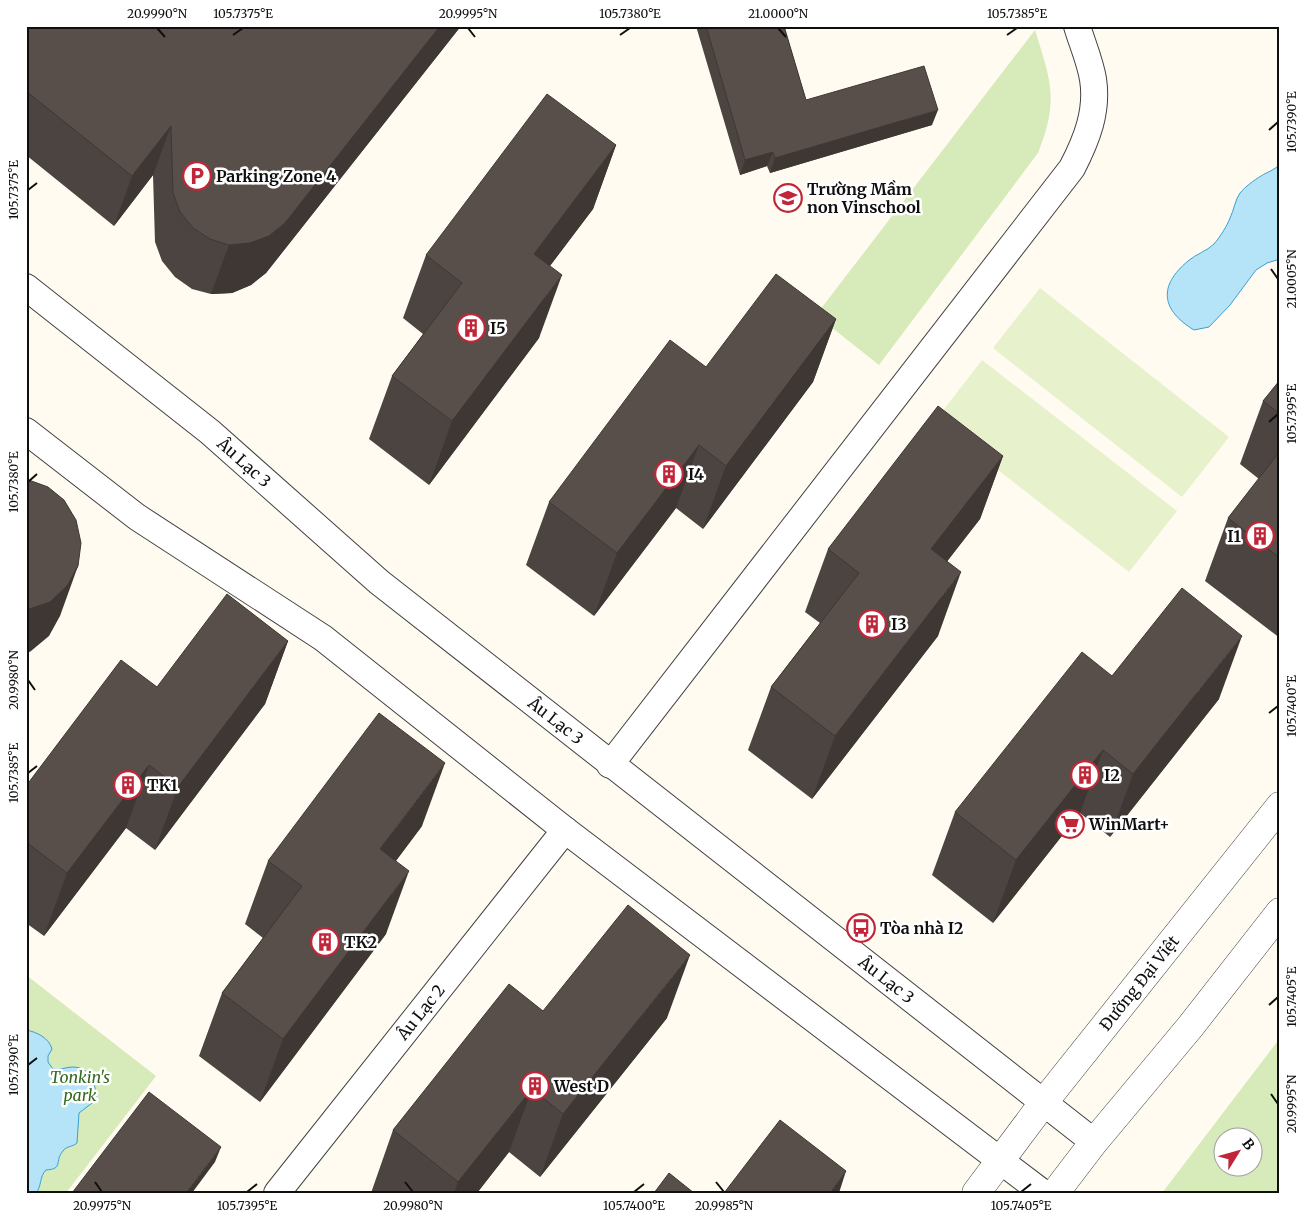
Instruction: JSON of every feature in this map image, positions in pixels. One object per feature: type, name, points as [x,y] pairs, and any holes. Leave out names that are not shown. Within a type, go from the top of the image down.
[{"type":"street","points":[[610,765],[1072,168],[1085,142],[1094,113],[1093,78],[1077,26]]},
{"type":"street","name":"Âu Lạc 3","points":[[26,288],[210,432],[379,582],[610,765],[1094,1142]]},
{"type":"street","points":[[26,431],[137,517],[323,638],[564,830],[1043,1193]]},
{"type":"street","name":"Đường Đại Việt","points":[[976,1193],[1044,1102],[1280,806]]},
{"type":"street","name":"Âu Lạc 2","points":[[277,1193],[564,830]]},
{"type":"street","points":[[1055,1193],[1094,1142],[1190,1027],[1280,912]]},
{"type":"green space","points":[[1035,30],[1049,78],[1050,91],[1049,119],[1038,153],[879,365],[816,315]]},
{"type":"green space","points":[[1040,288],[1229,437],[1182,497],[993,348]]},
{"type":"green space","points":[[982,360],[1177,511],[1129,572],[935,421]]},
{"type":"green space","name":"Tonkin's park","points":[[26,975],[156,1076],[66,1193],[26,1193]]},
{"type":"green space","points":[[1280,1038],[1280,1193],[1162,1193]]},
{"type":"water","points":[[1280,164],[1280,259],[1267,263],[1256,270],[1230,305],[1209,327],[1194,330],[1175,314],[1170,306],[1167,297],[1172,280],[1178,270],[1188,261],[1214,244],[1227,224],[1240,193],[1255,180]]},
{"type":"water","points":[[26,1030],[38,1034],[48,1042],[52,1049],[48,1056],[48,1062],[53,1069],[73,1067],[84,1070],[94,1083],[96,1094],[96,1100],[79,1113],[77,1143],[64,1149],[55,1168],[46,1170],[36,1193],[26,1193]]},
{"type":"building","name":"Parking Zone 4","points":[[26,26],[440,26],[285,223],[269,236],[250,243],[229,245],[210,239],[193,228],[180,212],[173,193],[171,126],[132,176],[26,91]]},
{"type":"building","points":[[706,26],[784,26],[806,100],[924,66],[938,110],[775,158],[773,152],[745,160]]},
{"type":"building","name":"I5","points":[[547,94],[616,145],[534,254],[562,275],[452,421],[392,376],[462,283],[426,255]]},
{"type":"building","points":[[776,274],[836,319],[726,466],[699,445],[617,553],[549,502],[670,340],[706,367]]},
{"type":"building","points":[[1280,380],[1280,414],[1263,401]]},
{"type":"building","name":"I3","points":[[938,406],[1003,456],[931,549],[961,572],[835,736],[771,687],[859,573],[828,549]]},
{"type":"building","points":[[1280,451],[1280,558],[1228,518]]},
{"type":"building","points":[[26,479],[48,487],[64,500],[76,520],[81,543],[78,566],[67,586],[50,602],[26,610]]},
{"type":"building","points":[[1182,588],[1242,636],[1133,774],[1103,750],[1016,860],[955,812],[1082,652],[1112,676]]},
{"type":"building","points":[[227,594],[288,641],[178,787],[149,765],[67,873],[26,842],[26,786],[121,660],[157,687]]},
{"type":"building","name":"TK2","points":[[379,713],[445,763],[380,849],[409,871],[283,1039],[222,993],[302,886],[268,861]]},
{"type":"building","points":[[628,905],[690,955],[563,1114],[532,1089],[458,1182],[393,1130],[509,984],[543,1011]]},
{"type":"building","points":[[149,1092],[221,1147],[186,1193],[72,1193]]},
{"type":"building","points":[[780,1120],[846,1171],[830,1193],[724,1193]]},
{"type":"building","points":[[669,1173],[694,1193],[654,1193]]},
{"type":"place","name":"Parking Zone 4","points":[[197,176]]},
{"type":"place","name":"Trường Mầm non Vinschool","points":[[788,198]]},
{"type":"place","name":"I5","points":[[471,328]]},
{"type":"place","name":"I4","points":[[669,474]]},
{"type":"place","name":"I1","points":[[1260,536]]},
{"type":"place","name":"I3","points":[[872,624]]},
{"type":"place","name":"I2","points":[[1085,775]]},
{"type":"place","name":"TK1","points":[[128,785]]},
{"type":"place","name":"WinMart+","points":[[1070,824]]},
{"type":"place","name":"Tòa nhà I2","points":[[861,928]]},
{"type":"place","name":"TK2","points":[[325,942]]},
{"type":"place","name":"West D","points":[[535,1086]]}]
